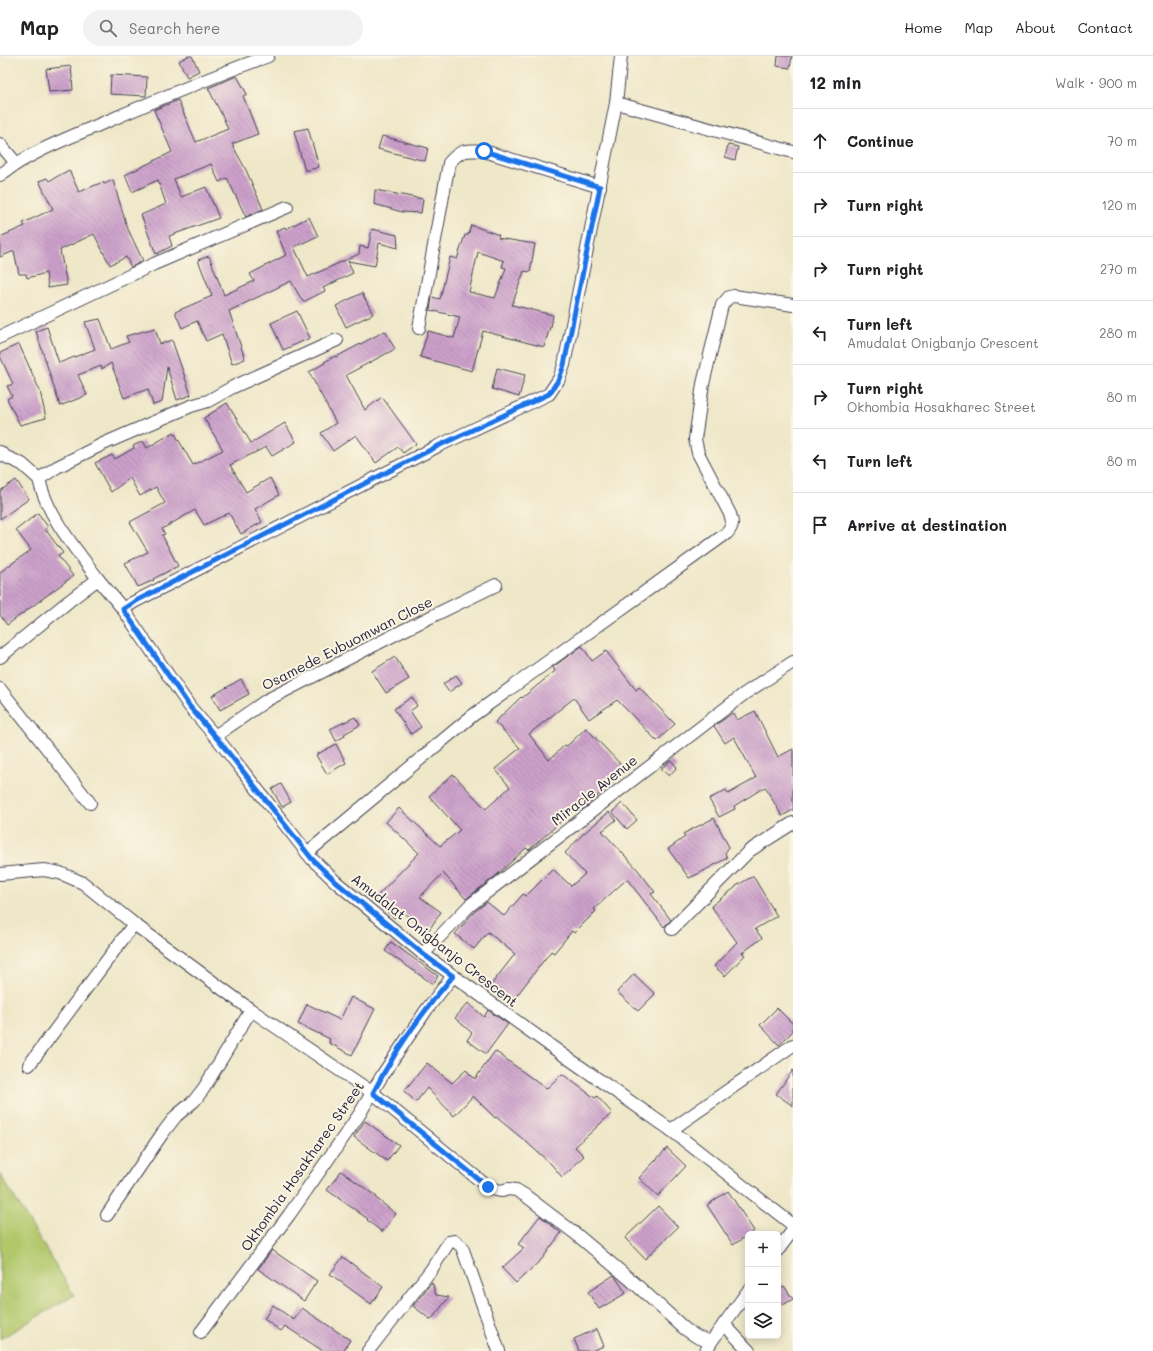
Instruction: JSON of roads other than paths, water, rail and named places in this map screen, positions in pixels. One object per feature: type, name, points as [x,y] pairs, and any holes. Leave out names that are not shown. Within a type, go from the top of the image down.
[{"type":"street","points":[[0,175],[16,163],[76,134],[194,84],[268,56]]},
{"type":"street","points":[[123,609],[438,446],[549,394],[559,379],[564,365],[616,103],[621,56]]},
{"type":"street","points":[[616,103],[793,152]]},
{"type":"street","points":[[0,144],[16,163]]},
{"type":"street","points":[[419,328],[449,163],[455,156],[467,150],[484,151],[600,187]]},
{"type":"street","points":[[0,337],[154,264],[287,207]]},
{"type":"street","points":[[307,853],[472,716],[732,528],[733,522],[730,514],[698,453],[695,439],[703,384],[722,305],[729,297],[734,296],[793,306]]},
{"type":"street","points":[[0,452],[4,456],[22,464],[39,479],[57,467],[103,444],[191,406],[208,401],[240,384],[337,340]]},
{"type":"street","name":"Amudalat Onigbanjo Crescent","points":[[39,479],[51,512],[98,579],[123,609],[190,707],[215,736],[307,853],[336,882],[423,954],[671,1130],[793,1225]]},
{"type":"street","points":[[0,657],[98,579]]},
{"type":"street","name":"Osamede Evbuomwan Close","points":[[215,736],[267,700],[496,585]]},
{"type":"street","name":"Miracle Avenue","points":[[423,954],[470,906],[738,699],[793,662]]},
{"type":"street","points":[[0,689],[90,803]]},
{"type":"street","points":[[672,929],[749,851],[793,823]]},
{"type":"street","points":[[0,874],[44,870],[60,873],[83,883],[134,924],[251,1010],[373,1093],[488,1187],[502,1191],[508,1189],[516,1190],[526,1196],[587,1243],[685,1329],[708,1346],[745,1295]]},
{"type":"street","points":[[29,1065],[134,924]]},
{"type":"street","name":"Okhombia Hosakharec Street","points":[[201,1332],[289,1215],[359,1115],[383,1074],[427,1008],[453,976]]},
{"type":"street","points":[[107,1215],[162,1134],[176,1116],[194,1101],[204,1088],[251,1010]]},
{"type":"street","points":[[671,1130],[793,1045]]},
{"type":"street","points":[[781,1246],[793,1230]]},
{"type":"street","points":[[368,1351],[430,1270],[449,1242],[455,1241],[462,1247],[499,1351]]},
{"type":"street","points":[[724,1324],[749,1351]]}]
